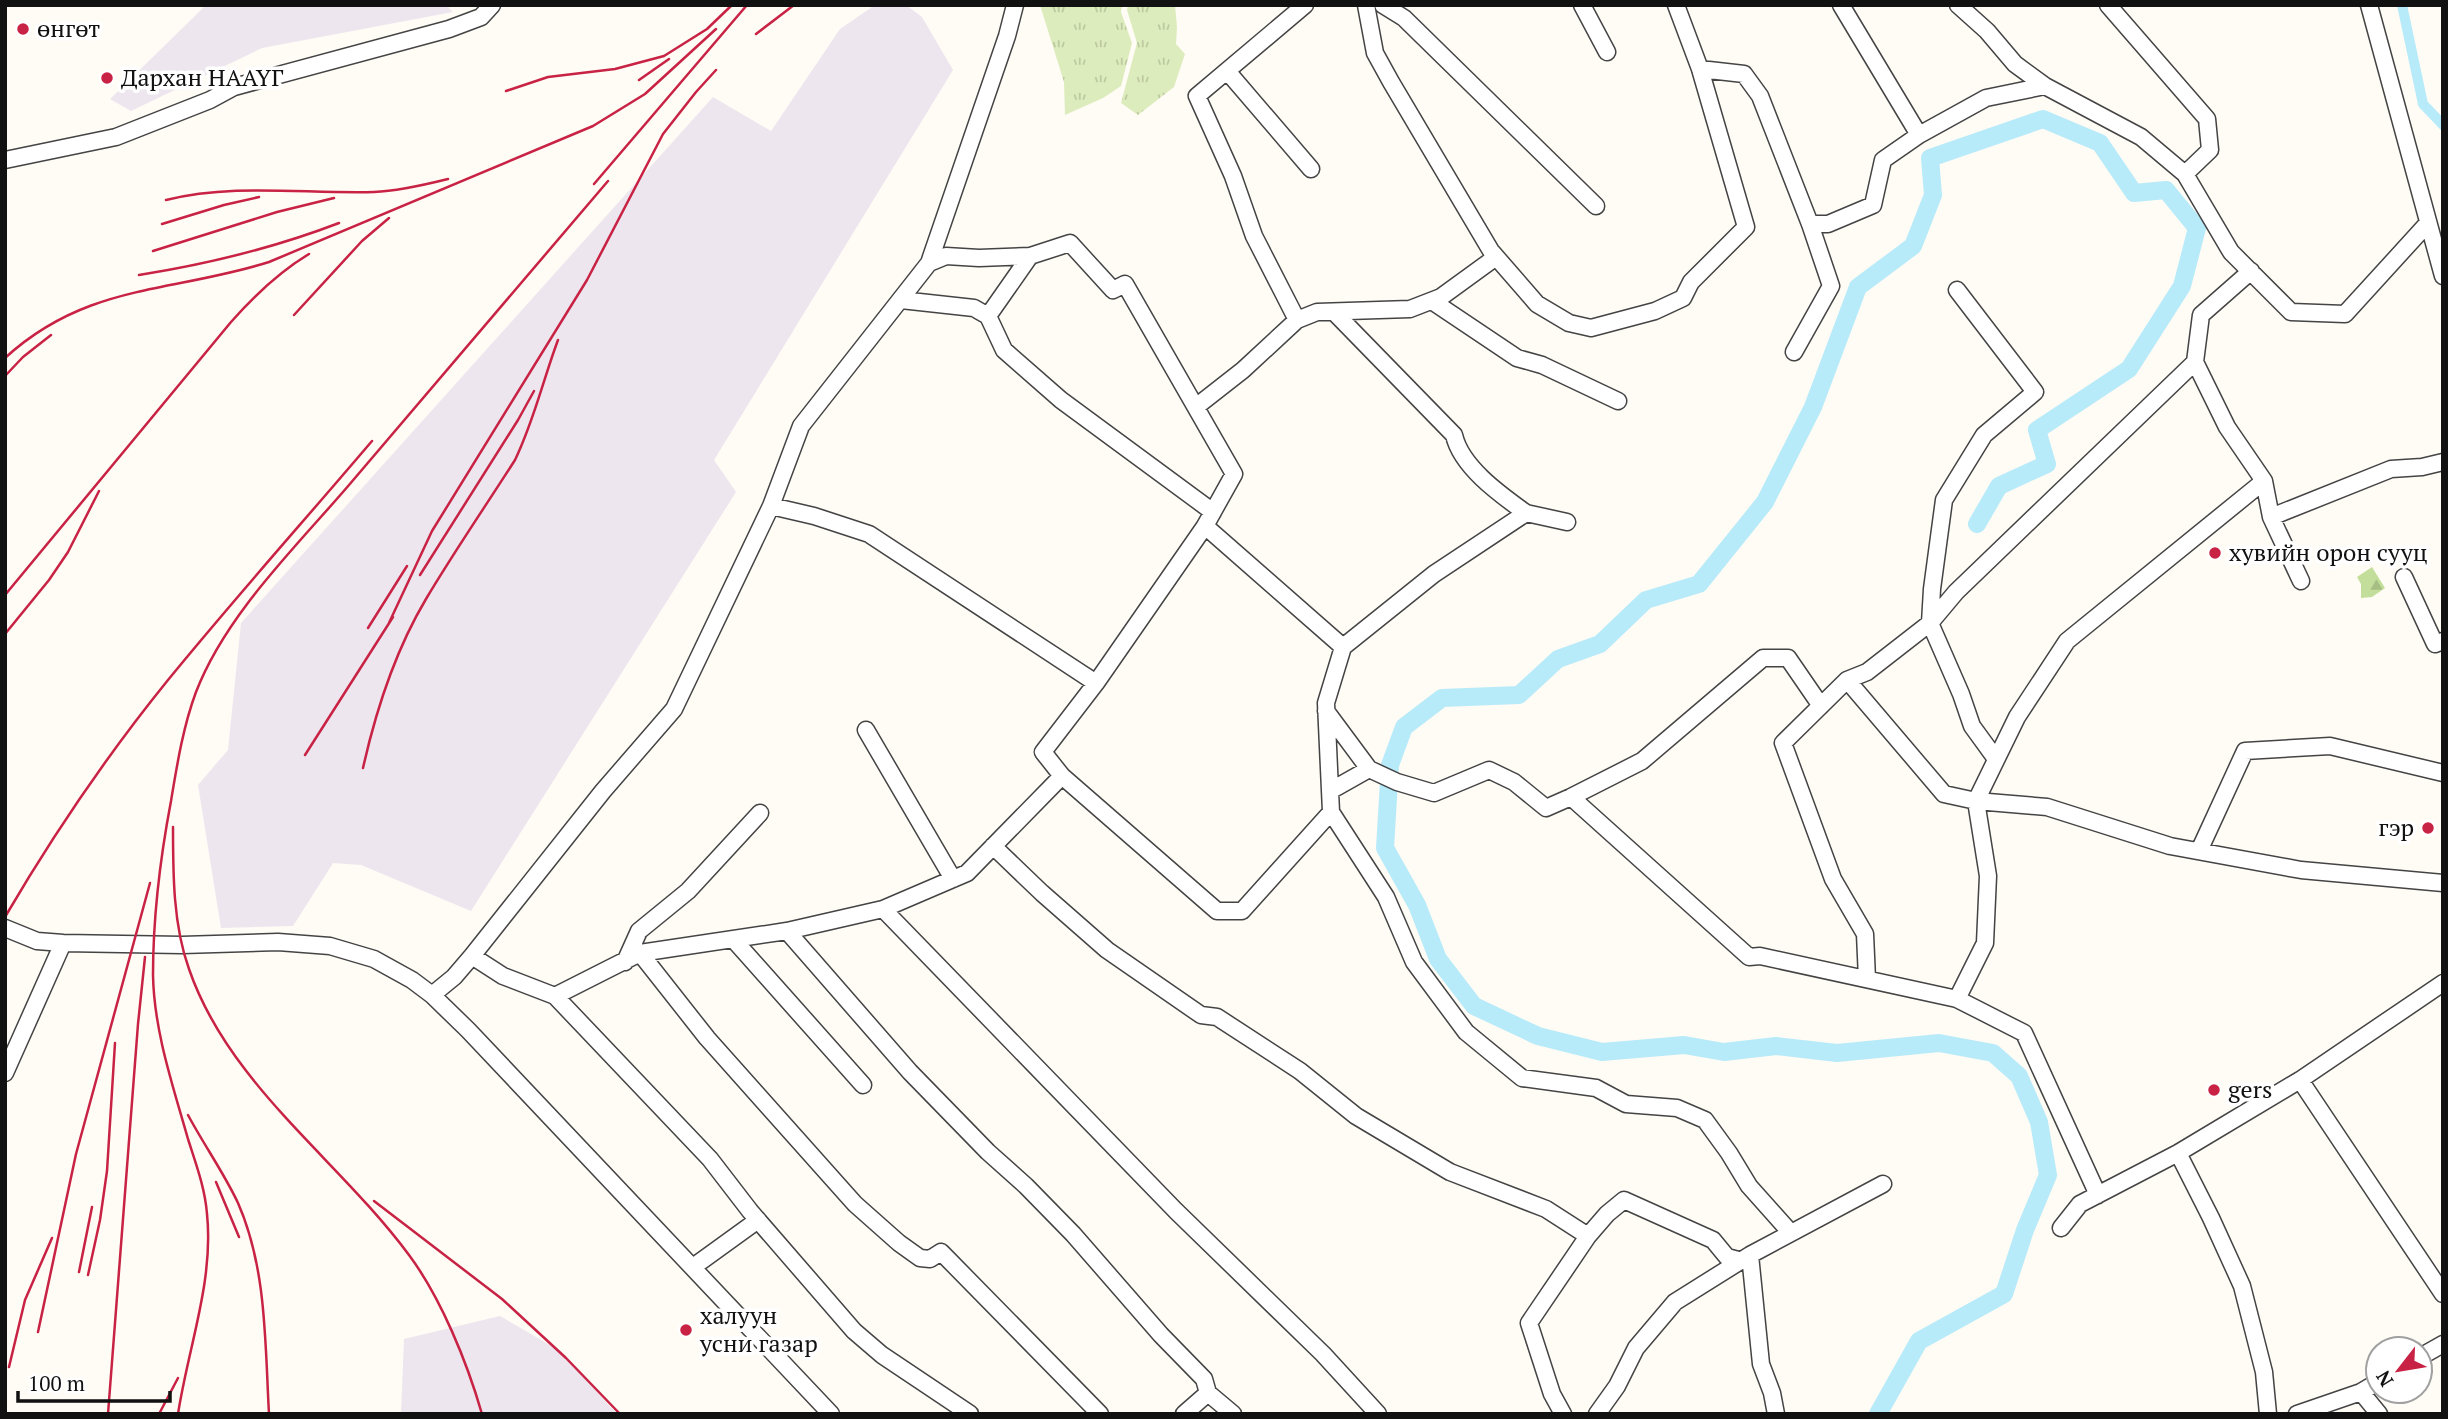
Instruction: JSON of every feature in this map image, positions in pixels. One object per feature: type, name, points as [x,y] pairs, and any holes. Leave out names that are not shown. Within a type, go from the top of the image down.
[{"type":"street","points":[[5,160],[116,137],[210,100],[234,87],[481,18],[492,5]]},
{"type":"street","points":[[432,995],[454,977],[472,956],[595,801],[674,709],[771,506],[802,426],[929,263],[1007,36],[1015,5]]},
{"type":"street","points":[[1297,320],[1254,236],[1233,176],[1197,96],[1305,5]]},
{"type":"street","points":[[1366,5],[1375,52],[1496,257],[1537,304],[1569,323],[1591,328],[1655,311],[1683,298],[1691,282],[1746,227],[1700,69],[1676,5]]},
{"type":"street","points":[[1383,5],[1404,18],[1596,206]]},
{"type":"street","points":[[1582,5],[1607,52]]},
{"type":"street","points":[[1841,5],[1919,135]]},
{"type":"street","points":[[1958,5],[1987,31],[2015,64],[2045,86],[2141,137],[2185,174],[2231,252],[2291,312],[2345,314],[2428,223]]},
{"type":"street","points":[[2108,5],[2207,119],[2210,150],[2185,174]]},
{"type":"street","points":[[2369,5],[2443,276]]},
{"type":"street","points":[[1700,69],[1744,74],[1760,96],[1810,224],[1830,286],[1794,352]]},
{"type":"street","points":[[1227,71],[1311,169]]},
{"type":"street","points":[[1810,224],[1828,224],[1873,205],[1883,160],[1919,135],[1986,98],[2045,86]]},
{"type":"street","points":[[929,263],[946,256],[1030,256],[1070,243],[1113,290],[1125,284],[1234,474],[1209,519],[1096,683],[1043,752],[1062,776],[1217,911],[1242,911],[1331,812]]},
{"type":"street","points":[[988,316],[1030,256]]},
{"type":"street","points":[[1197,406],[1243,370],[1297,320],[1317,312],[1410,309],[1441,297],[1496,257]]},
{"type":"street","points":[[2251,271],[2201,315],[2195,362],[2227,427],[2264,481],[2271,517],[2301,581]]},
{"type":"street","points":[[1957,290],[2035,392],[1984,435],[1944,500],[1932,589],[1930,623],[1972,726],[1997,760]]},
{"type":"street","points":[[901,300],[974,308],[988,316],[1004,350],[1061,400],[1209,519],[1343,647]]},
{"type":"street","points":[[1432,301],[1517,358],[1542,365],[1618,401]]},
{"type":"street","points":[[1334,312],[1454,435],[1456,443],[1485,482],[1526,513],[1567,522]]},
{"type":"street","points":[[1867,979],[1865,934],[1833,879],[1783,743],[1847,680],[1867,673],[1930,623],[1956,592],[2195,362]]},
{"type":"street","points":[[2271,517],[2391,469],[2443,462]]},
{"type":"street","points":[[1957,999],[1985,943],[1988,876],[1976,801],[2017,717],[2067,641],[2264,481]]},
{"type":"street","points":[[771,506],[814,516],[869,534],[1096,683]]},
{"type":"street","points":[[1526,513],[1434,574],[1343,647],[1326,703],[1331,812],[1386,897],[1414,962],[1466,1032],[1522,1077],[1596,1088],[1626,1104],[1677,1108],[1705,1120],[1749,1186],[1791,1233]]},
{"type":"street","points":[[2404,577],[2435,644],[2443,640]]},
{"type":"street","points":[[1326,711],[1369,769],[1397,782],[1433,793],[1489,770],[1514,782],[1546,808],[1642,761],[1763,658],[1788,658],[1821,706]]},
{"type":"street","points":[[1847,680],[1944,794],[1976,801],[2048,807],[2170,846],[2301,870],[2443,883]]},
{"type":"street","points":[[866,730],[953,879]]},
{"type":"street","points":[[2199,851],[2245,751],[2330,746],[2443,773]]},
{"type":"street","points":[[1330,791],[1369,769]]},
{"type":"street","points":[[555,996],[640,953],[787,931],[883,909],[967,873],[1062,776]]},
{"type":"street","points":[[1571,797],[1749,957],[1760,957],[1957,999],[2024,1033],[2098,1195]]},
{"type":"street","points":[[625,962],[639,931],[688,891],[760,813]]},
{"type":"street","points":[[993,846],[1107,950],[1201,1015],[1217,1017],[1300,1071],[1356,1116],[1450,1172],[1546,1209],[1588,1236]]},
{"type":"street","points":[[883,909],[1176,1211],[1324,1353],[1378,1414]]},
{"type":"street","points":[[5,928],[37,941],[63,943],[111,945],[278,942],[330,946],[374,959],[412,980],[432,995],[468,1030],[831,1414]]},
{"type":"street","points":[[787,931],[910,1072],[1073,1234],[1161,1335],[1204,1379],[1208,1393],[1233,1414]]},
{"type":"street","points":[[733,939],[863,1085]]},
{"type":"street","points":[[5,1073],[63,943]]},
{"type":"street","points":[[640,953],[707,1038],[856,1204],[920,1258],[930,1259],[941,1252],[1100,1414]]},
{"type":"street","points":[[472,956],[503,976],[555,996],[710,1159],[758,1220],[855,1331],[882,1355],[970,1414]]},
{"type":"street","points":[[2061,1228],[2080,1204],[2178,1153],[2300,1080],[2443,983]]},
{"type":"street","points":[[2300,1080],[2443,1294]]},
{"type":"street","points":[[2178,1153],[2242,1286],[2264,1373],[2268,1414]]},
{"type":"street","points":[[1597,1414],[1617,1386],[1636,1348],[1675,1302],[1746,1258],[1883,1184]]},
{"type":"street","points":[[1563,1414],[1552,1394],[1529,1322],[1588,1236],[1607,1214],[1624,1200],[1713,1240],[1727,1257],[1746,1258]]},
{"type":"street","points":[[693,1267],[758,1220]]},
{"type":"street","points":[[1746,1258],[1761,1364],[1772,1393],[1776,1414]]},
{"type":"street","points":[[2297,1414],[2364,1390]]},
{"type":"street","points":[[2361,1392],[2379,1414]]},
{"type":"street","points":[[1185,1414],[1208,1393]]},
{"type":"shaded area","points":[[206,5],[446,5],[453,12],[262,48],[131,111],[110,99]]},
{"type":"shaded area","points":[[875,5],[906,5],[922,17],[953,70],[714,460],[736,492],[471,911],[361,865],[333,863],[293,926],[221,928],[198,785],[228,750],[241,623],[713,97],[771,131],[840,29]]},
{"type":"shaded area","points":[[500,1316],[557,1349],[617,1414],[401,1414],[404,1339]]},
{"type":"green space","points":[[1040,5],[1122,5],[1121,12],[1132,43],[1121,86],[1103,98],[1065,115],[1064,82]]},
{"type":"green space","points":[[1128,5],[1175,5],[1176,44],[1185,54],[1174,87],[1138,115],[1121,103],[1137,43],[1127,10]]},
{"type":"green space","points":[[2372,567],[2385,588],[2372,597],[2361,598],[2361,584],[2357,577]]},
{"type":"waterway","points":[[2402,5],[2423,104],[2443,125]]},
{"type":"waterway","points":[[1878,1414],[1919,1341],[2004,1294],[2025,1230],[2048,1175],[2039,1122],[2019,1076],[1993,1053],[1939,1043],[1837,1053],[1776,1046],[1724,1052],[1684,1045],[1602,1052],[1538,1036],[1474,1006],[1438,959],[1417,905],[1385,848],[1390,765],[1404,727],[1442,698],[1519,695],[1558,659],[1600,644],[1646,600],[1699,584],[1765,502],[1813,407],[1858,287],[1913,246],[1933,195],[1930,158],[2043,119],[2100,143],[2134,193],[2166,190],[2197,228],[2182,286],[2129,369],[2037,430],[2047,464],[1999,486],[1977,524]]},
{"type":"railway","points":[[506,91],[548,77],[615,69],[664,56],[707,29],[732,5]]},
{"type":"railway","points":[[594,184],[747,5]]},
{"type":"railway","points":[[756,34],[794,5]]},
{"type":"railway","points":[[5,358],[36,334],[67,316],[99,303],[269,262],[593,126],[645,94],[716,29]]},
{"type":"railway","points":[[639,80],[669,59]]},
{"type":"railway","points":[[388,625],[432,531],[587,280],[663,134],[716,70]]},
{"type":"railway","points":[[166,200],[217,192],[383,191],[448,179]]},
{"type":"railway","points":[[178,1414],[204,1289],[207,1214],[202,1185],[161,1038],[154,996],[153,953],[167,823],[181,746],[196,692],[225,635],[264,582],[608,181]]},
{"type":"railway","points":[[162,224],[259,197]]},
{"type":"railway","points":[[153,251],[277,212],[334,198]]},
{"type":"railway","points":[[294,315],[362,241],[389,218]]},
{"type":"railway","points":[[139,275],[241,254],[339,223]]},
{"type":"railway","points":[[5,595],[231,322],[267,285],[309,254]]},
{"type":"railway","points":[[5,376],[23,357],[51,335]]},
{"type":"railway","points":[[363,768],[380,703],[405,639],[437,581],[515,460],[558,340]]},
{"type":"railway","points":[[420,575],[534,391]]},
{"type":"railway","points":[[5,917],[82,796],[146,708],[372,441]]},
{"type":"railway","points":[[5,634],[68,552],[99,491]]},
{"type":"railway","points":[[368,628],[407,566]]},
{"type":"railway","points":[[305,755],[393,617]]},
{"type":"railway","points":[[173,827],[174,881],[180,935],[189,969],[207,1011],[230,1049],[257,1085],[381,1220],[421,1272],[452,1331],[482,1414]]},
{"type":"railway","points":[[38,1332],[76,1154],[150,883]]},
{"type":"railway","points":[[108,1414],[145,957]]},
{"type":"railway","points":[[88,1275],[107,1171],[115,1043]]},
{"type":"railway","points":[[188,1115],[238,1203],[255,1254],[263,1307],[269,1414]]},
{"type":"railway","points":[[216,1182],[239,1237]]},
{"type":"railway","points":[[374,1201],[502,1299],[566,1358],[620,1414]]},
{"type":"railway","points":[[79,1272],[92,1207]]},
{"type":"railway","points":[[9,1367],[25,1300],[52,1238]]},
{"type":"railway","points":[[159,1414],[178,1378]]},
{"type":"place","name":"өнгөт","points":[[23,29]]},
{"type":"place","name":"Дархан НААҮГ","points":[[107,78]]},
{"type":"place","name":"хувийн орон сууц","points":[[2215,553]]},
{"type":"place","name":"гэр","points":[[2428,828]]},
{"type":"place","name":"gers","points":[[2214,1090]]},
{"type":"place","name":"халуун усни газар","points":[[686,1330]]}]
